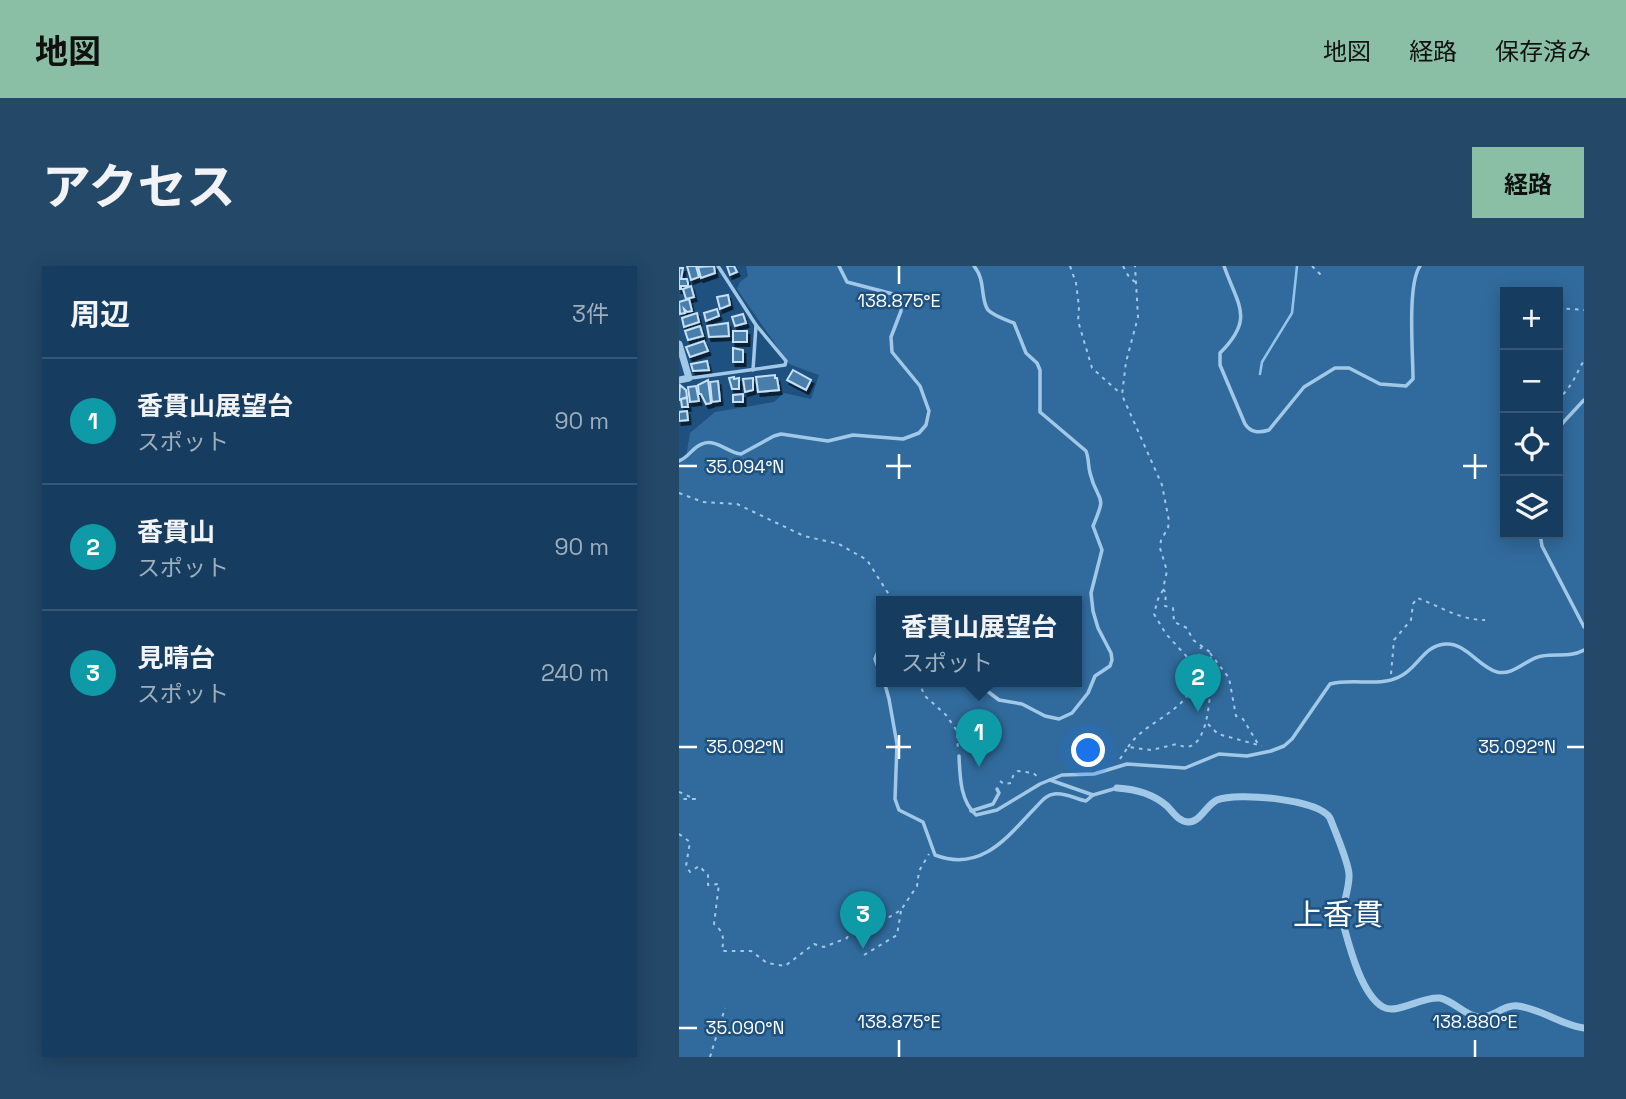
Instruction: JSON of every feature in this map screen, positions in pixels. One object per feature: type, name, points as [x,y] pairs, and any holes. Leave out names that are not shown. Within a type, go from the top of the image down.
[{"type":"street","points":[[679,344],[689,378],[679,380]]},
{"type":"street","points":[[1117,788],[1139,790],[1150,795],[1165,804],[1179,819],[1187,822],[1196,820],[1210,804],[1219,799],[1240,796],[1256,795],[1321,808],[1330,818],[1349,870],[1342,918],[1357,972],[1378,1003],[1388,1009],[1395,1009],[1426,998],[1441,999],[1451,1001],[1476,1017],[1487,1017],[1509,1006],[1517,1006],[1546,1013],[1584,1028]]},
{"type":"lane","points":[[689,378],[785,365],[786,361],[756,325],[718,266]]},
{"type":"lane","points":[[679,461],[704,443],[710,442],[730,452],[741,454],[781,434],[828,441],[853,435],[903,439],[919,433],[926,425],[929,411],[920,386],[892,352],[891,337],[901,311],[900,299],[893,294],[847,282],[839,266]]},
{"type":"lane","points":[[974,266],[981,276],[989,311],[1014,323],[1025,353],[1037,363],[1041,379],[1039,396],[1042,415],[1086,451],[1089,459],[1091,477],[1102,505],[1093,526],[1102,550],[1091,593],[1093,611],[1098,628],[1108,643],[1112,660],[1109,666],[1095,676],[1088,693],[1072,713],[1059,719],[1045,716],[1022,704],[999,700],[982,687]]},
{"type":"lane","points":[[1224,266],[1242,313],[1235,337],[1220,353],[1220,365],[1245,424],[1252,431],[1261,432],[1269,430],[1304,387],[1335,368],[1349,368],[1380,384],[1410,384],[1413,379],[1414,278],[1420,266]]},
{"type":"lane","points":[[753,370],[756,325]]},
{"type":"lane","points":[[1563,423],[1584,400]]},
{"type":"lane","points":[[1541,539],[1584,627]]},
{"type":"lane","points":[[959,756],[962,788],[971,811],[976,815],[989,814],[1040,784],[1062,775],[1094,774],[1119,765],[1185,768],[1219,754],[1247,756],[1271,751],[1284,746],[1292,739],[1330,684],[1339,681],[1391,680],[1401,677],[1432,648],[1444,644],[1462,650],[1501,672],[1543,656],[1572,655],[1584,650]]},
{"type":"lane","points":[[886,687],[897,744],[895,799],[899,810],[923,822],[931,850],[941,857],[979,857],[1006,841],[1046,796],[1058,793],[1086,801],[1093,795],[1117,788]]},
{"type":"lane","points":[[1050,780],[1093,795]]},
{"type":"lane","points":[[971,811],[993,804],[999,793],[997,789]]},
{"type":"path","points":[[1070,266],[1076,283],[1080,329],[1092,368],[1122,395],[1162,485],[1169,521],[1161,540],[1167,571],[1154,614],[1165,634],[1189,659],[1193,676]]},
{"type":"path","points":[[1123,266],[1129,277],[1137,283]]},
{"type":"path","points":[[1122,395],[1126,362],[1138,317],[1135,266]]},
{"type":"path","points":[[1312,266],[1324,278]]},
{"type":"path","points":[[1563,308],[1584,310]]},
{"type":"path","points":[[1563,395],[1584,360]]},
{"type":"path","points":[[679,493],[703,502],[737,504],[804,536],[839,544],[867,560],[890,596]]},
{"type":"path","points":[[1163,589],[1165,606],[1173,608],[1174,622],[1187,628],[1193,640],[1215,656],[1229,678],[1236,716],[1243,719],[1258,744]]},
{"type":"path","points":[[1391,680],[1394,640],[1411,620],[1413,604],[1417,598],[1434,604],[1440,610],[1485,621]]},
{"type":"path","points":[[1119,765],[1120,758],[1139,733],[1148,725],[1164,718],[1188,694],[1201,646]]},
{"type":"path","points":[[1128,747],[1150,750],[1177,744],[1187,747],[1201,738],[1207,724],[1206,714],[1212,689],[1210,652]]},
{"type":"path","points":[[921,687],[925,696],[946,715],[957,731],[959,756]]},
{"type":"path","points":[[1207,724],[1211,725],[1215,732],[1258,744],[1271,751]]},
{"type":"path","points":[[1000,781],[1011,783],[1015,772],[1022,771],[1033,773],[1039,778],[1040,784]]},
{"type":"path","points":[[679,792],[695,799],[679,799]]},
{"type":"path","points":[[679,834],[689,842],[686,866],[689,872],[699,866],[708,875],[708,885],[719,884],[714,924],[722,931],[722,951],[751,951],[767,963],[785,966],[814,944],[824,947],[847,937],[850,931],[869,929],[901,910]]},
{"type":"path","points":[[865,955],[897,935],[901,910],[917,886],[919,872],[931,850]]},
{"type":"path","points":[[710,1057],[725,1008]]},
{"type":"shaded area","points":[[746,266],[1584,266],[1584,1057],[679,1057],[679,458],[686,457],[690,433],[715,412],[774,402],[784,393],[811,399],[819,375],[789,364],[737,289],[740,282],[748,276]]},
{"type":"building","points":[[687,266],[696,266],[699,277],[691,280]]},
{"type":"building","points":[[714,266],[715,273],[701,278],[698,267]]},
{"type":"building","points":[[727,266],[734,266],[737,272],[730,275]]},
{"type":"building","points":[[679,268],[683,268],[681,279],[687,279],[688,283],[688,286],[681,286],[681,289],[679,289]]},
{"type":"building","points":[[691,286],[694,297],[686,299],[683,289]]},
{"type":"building","points":[[728,295],[730,305],[720,309],[717,297]]},
{"type":"building","points":[[689,299],[692,311],[687,312],[684,309],[685,313],[680,314],[679,302]]},
{"type":"building","points":[[717,309],[719,316],[706,321],[704,313]]},
{"type":"building","points":[[697,313],[699,322],[684,327],[682,318]]},
{"type":"building","points":[[743,314],[746,323],[735,326],[732,317]]},
{"type":"building","points":[[728,323],[729,336],[709,337],[707,326]]},
{"type":"building","points":[[700,326],[703,336],[688,340],[685,331]]},
{"type":"building","points":[[733,331],[747,331],[747,342],[733,342]]},
{"type":"building","points":[[704,341],[708,351],[690,357],[686,347]]},
{"type":"building","points":[[733,348],[743,350],[743,362],[733,362]]},
{"type":"building","points":[[707,361],[709,370],[693,371],[691,364]]},
{"type":"building","points":[[793,370],[811,380],[806,390],[787,380]]},
{"type":"building","points":[[775,375],[779,390],[758,392],[756,377]]},
{"type":"building","points":[[729,378],[739,378],[739,389],[732,389]]},
{"type":"building","points":[[753,378],[753,390],[745,392],[743,379]]},
{"type":"building","points":[[708,380],[711,403],[706,404],[699,394],[698,385]]},
{"type":"building","points":[[718,381],[720,401],[712,402],[710,382]]},
{"type":"building","points":[[680,385],[686,390],[687,397],[679,400]]},
{"type":"building","points":[[696,386],[699,401],[690,402],[688,387]]},
{"type":"building","points":[[743,394],[743,402],[733,402],[733,395]]},
{"type":"building","points":[[687,398],[688,407],[682,407],[681,399]]},
{"type":"building","points":[[687,411],[688,420],[679,421],[679,412]]},
{"type":"waterway","points":[[1260,374],[1262,362],[1292,313],[1297,266]]},
{"type":"place","name":"香貫山","points":[[1198,712]]},
{"type":"place","name":"香貫山展望台","points":[[979,767]]},
{"type":"place","name":"見晴台","points":[[863,949]]},
{"type":"district","name":"上香貫","points":[[1338,915]]}]
